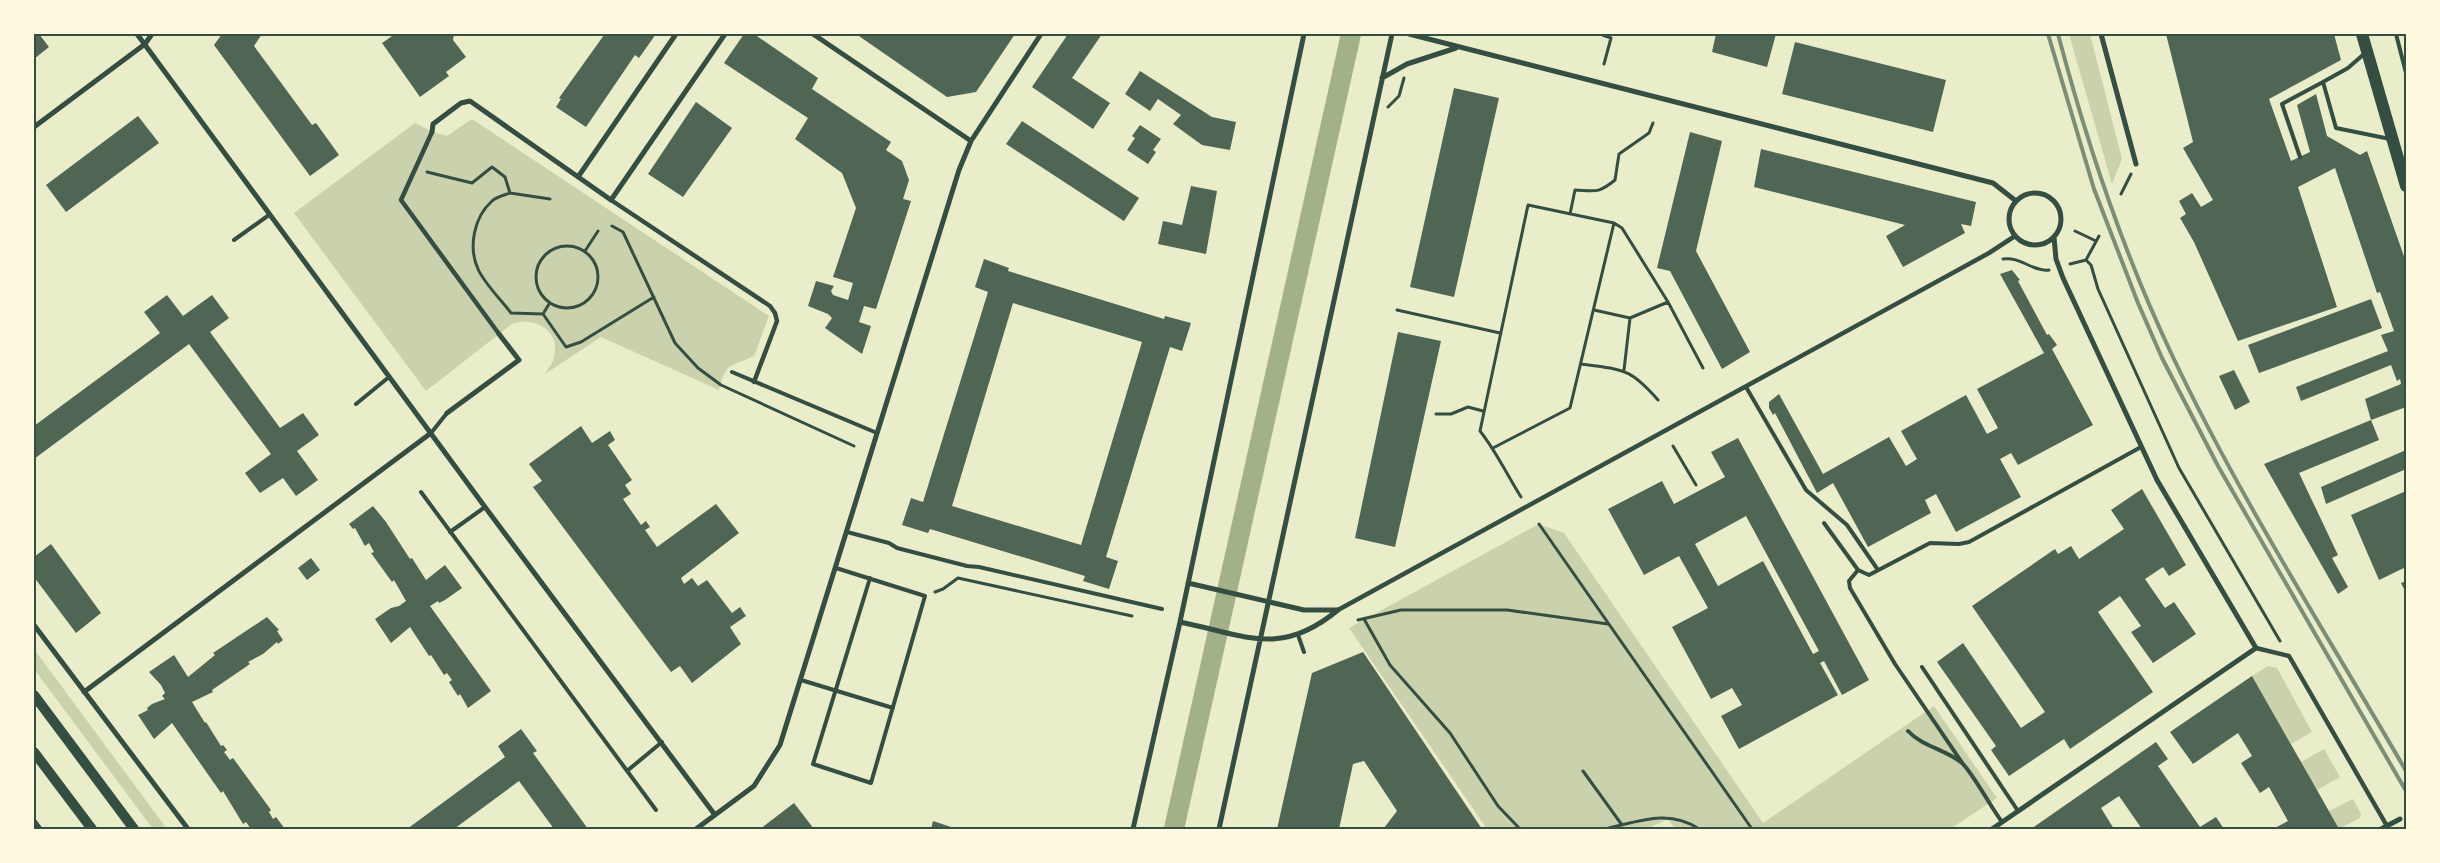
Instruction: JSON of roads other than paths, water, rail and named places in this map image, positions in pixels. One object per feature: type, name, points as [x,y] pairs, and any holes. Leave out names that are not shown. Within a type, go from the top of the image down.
[{"type":"main road","points":[[2362,34],[2391,140],[2406,186]]},
{"type":"main road","points":[[34,695],[134,829]]},
{"type":"main road","points":[[34,752],[92,829]]},
{"type":"street","points":[[137,34],[430,433],[715,815]]},
{"type":"street","points":[[34,127],[145,44],[152,34]]},
{"type":"street","points":[[578,177],[676,34]]},
{"type":"street","points":[[611,200],[725,34]]},
{"type":"street","points":[[813,34],[971,141]]},
{"type":"street","points":[[696,829],[754,786],[780,745],[959,170],[971,141],[1041,34]]},
{"type":"street","points":[[1133,829],[1180,622],[1304,34]]},
{"type":"street","points":[[1219,829],[1392,34]]},
{"type":"street","points":[[1409,34],[1457,48],[1992,182],[2016,201]]},
{"type":"street","points":[[2100,34],[2136,164]]},
{"type":"street","points":[[1382,78],[1407,64],[1457,48]]},
{"type":"street","points":[[447,412],[518,360],[401,200],[432,132],[433,124],[461,103],[470,101],[611,200],[770,306],[775,313],[777,321],[754,382]]},
{"type":"street","points":[[2035,193],[2052,199],[2058,206],[2061,219],[2059,228],[2054,236],[2047,242],[2034,245],[2025,244],[2015,236],[2010,228],[2008,218],[2016,201],[2023,195],[2035,193]]},
{"type":"street","points":[[1180,622],[1260,640],[1287,638],[1318,626],[1338,610],[2002,246],[2015,236]]},
{"type":"street","points":[[2054,236],[2055,251],[2061,272],[2156,480],[2256,648],[2289,656],[2387,826]]},
{"type":"street","points":[[84,692],[430,433]]},
{"type":"street","points":[[1188,583],[1304,610],[1338,610]]},
{"type":"street","points":[[34,626],[188,829]]},
{"type":"street","points":[[1992,829],[2256,648]]},
{"type":"street","points":[[2381,829],[2400,819]]},
{"type":"street","points":[[34,821],[40,829]]},
{"type":"lane","points":[[2396,34],[2406,73]]},
{"type":"lane","points":[[2300,157],[2282,104],[2348,68],[2366,52]]},
{"type":"lane","points":[[2323,82],[2336,128],[2391,140]]},
{"type":"lane","points":[[234,240],[269,215]]},
{"type":"lane","points":[[732,372],[877,433]]},
{"type":"lane","points":[[356,404],[389,377]]},
{"type":"lane","points":[[1746,387],[1806,490],[1848,525],[1878,570]]},
{"type":"lane","points":[[430,433],[447,412]]},
{"type":"lane","points":[[1824,523],[1858,570],[1869,575],[1930,544],[1969,542],[2142,448]]},
{"type":"lane","points":[[421,492],[656,810]]},
{"type":"lane","points":[[450,532],[485,507]]},
{"type":"lane","points":[[847,532],[889,543],[897,548],[967,566],[980,566],[1162,609]]},
{"type":"lane","points":[[836,568],[870,578],[924,596],[871,783],[813,764],[870,578]]},
{"type":"lane","points":[[1858,570],[1849,581],[1850,588],[1896,664],[2002,822]]},
{"type":"lane","points":[[1298,635],[1304,652]]},
{"type":"lane","points":[[1922,667],[2018,811]]},
{"type":"lane","points":[[801,680],[893,708]]},
{"type":"lane","points":[[1908,731],[1929,746],[1963,764]]},
{"type":"lane","points":[[627,770],[662,742]]},
{"type":"waterway","points":[[1174,829],[1351,34]]},
{"type":"railway","points":[[2048,34],[2094,189],[2138,303],[2162,358],[2218,466],[2406,791]]},
{"type":"railway","points":[[2058,34],[2081,116],[2122,237],[2172,355],[2198,409],[2255,514],[2406,771]]}]
